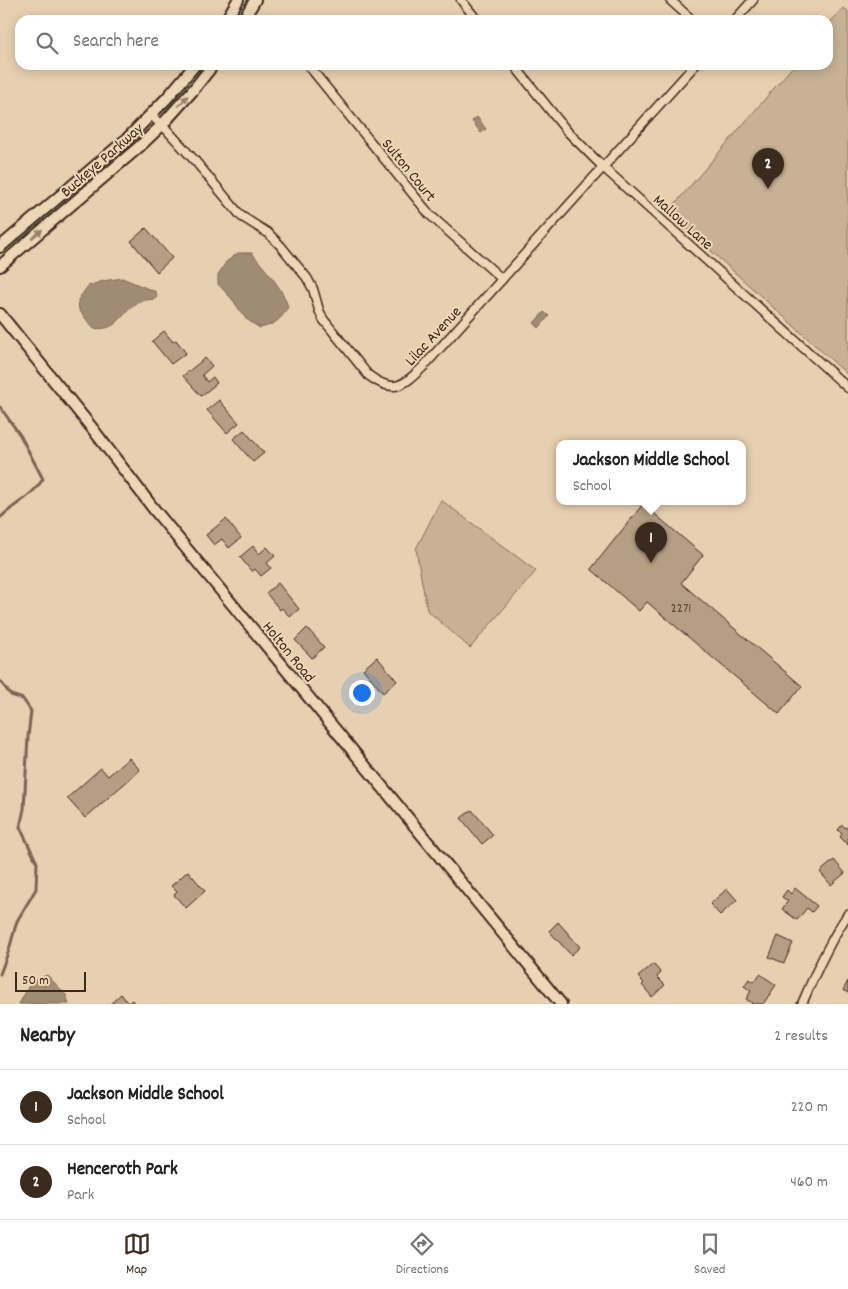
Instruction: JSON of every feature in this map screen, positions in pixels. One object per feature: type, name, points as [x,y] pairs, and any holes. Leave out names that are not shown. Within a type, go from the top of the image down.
[{"type":"street","points":[[229,15],[238,0]]},
{"type":"street","points":[[246,15],[255,0]]},
{"type":"street","points":[[461,0],[473,15]]},
{"type":"street","points":[[670,0],[686,15]]},
{"type":"street","points":[[740,15],[753,0]]},
{"type":"street","name":"Buckeye Parkway","points":[[0,247],[121,144],[168,98],[191,70]]},
{"type":"street","name":"Buckeye Parkway","points":[[0,266],[162,125],[208,70]]},
{"type":"street","name":"Sulton Court","points":[[312,70],[430,215],[502,280]]},
{"type":"street","name":"Mallow Lane","points":[[518,70],[566,130],[603,167],[848,388]]},
{"type":"street","name":"Lilac Avenue","points":[[151,115],[196,162],[241,216],[268,233],[280,245],[313,288],[318,310],[328,326],[368,375],[384,385],[393,387],[408,381],[423,367],[690,70]]},
{"type":"street","name":"Holton Road","points":[[0,314],[154,508],[561,1004]]},
{"type":"street","points":[[802,1004],[838,929],[848,914]]},
{"type":"shaded area","points":[[843,8],[848,11],[848,375],[668,212],[790,70],[833,70],[833,19]]},
{"type":"shaded area","points":[[477,117],[486,129],[481,133],[472,121]]},
{"type":"shaded area","points":[[238,253],[252,253],[282,292],[288,307],[280,319],[269,325],[260,328],[246,319],[232,299],[218,284],[218,275],[226,262]]},
{"type":"shaded area","points":[[122,278],[156,292],[157,296],[155,299],[144,300],[136,304],[109,327],[102,329],[93,328],[79,310],[78,300],[88,286]]},
{"type":"shaded area","points":[[544,312],[549,316],[539,328],[534,323]]},
{"type":"shaded area","points":[[441,500],[536,571],[470,648],[427,610],[416,549]]},
{"type":"shaded area","points":[[47,975],[66,995],[69,1004],[19,1004],[31,982]]},
{"type":"building","points":[[146,228],[172,258],[157,272],[131,241]]},
{"type":"building","points":[[164,331],[173,342],[176,340],[186,353],[171,364],[152,341]]},
{"type":"building","points":[[205,358],[212,366],[202,375],[207,382],[213,377],[217,383],[201,396],[183,376]]},
{"type":"building","points":[[219,400],[239,423],[227,433],[207,410]]},
{"type":"building","points":[[244,430],[264,453],[253,462],[233,439]]},
{"type":"building","points":[[642,505],[644,505],[703,555],[681,583],[802,686],[779,714],[647,602],[639,611],[591,569]]},
{"type":"building","points":[[226,519],[241,538],[229,548],[222,539],[214,545],[206,535]]},
{"type":"building","points":[[253,546],[259,554],[267,547],[275,556],[267,563],[271,568],[261,576],[255,569],[252,572],[240,557]]},
{"type":"building","points":[[278,583],[299,609],[290,617],[282,608],[280,610],[266,593]]},
{"type":"building","points":[[307,628],[324,647],[312,658],[295,640]]},
{"type":"building","points":[[377,657],[397,681],[383,693],[363,669]]},
{"type":"building","points":[[129,758],[140,770],[85,818],[67,798],[101,768],[108,776]]},
{"type":"building","points":[[472,810],[493,835],[482,844],[461,818]]},
{"type":"building","points":[[842,825],[846,828],[848,827],[848,845],[840,837],[842,834],[838,830]]},
{"type":"building","points":[[834,860],[845,873],[831,885],[820,872]]},
{"type":"building","points":[[188,871],[205,891],[186,908],[174,895],[177,892],[171,886]]},
{"type":"building","points":[[795,888],[817,906],[812,912],[807,908],[797,920],[782,909],[788,901],[782,897],[787,890],[791,894]]},
{"type":"building","points":[[727,889],[737,900],[720,915],[710,904]]},
{"type":"building","points":[[558,922],[580,947],[571,955],[549,931]]},
{"type":"building","points":[[778,936],[793,943],[784,963],[769,957]]},
{"type":"building","points":[[653,964],[661,973],[657,977],[665,985],[652,997],[638,977]]},
{"type":"building","points":[[760,974],[776,985],[763,1004],[751,1004],[746,999],[751,991],[744,986],[749,979],[754,982]]},
{"type":"building","points":[[848,981],[848,993],[843,990]]},
{"type":"building","points":[[121,994],[128,1003],[132,1000],[135,1004],[110,1004]]},
{"type":"waterway","points":[[0,407],[20,435],[43,479],[29,495],[0,518]]},
{"type":"waterway","points":[[0,681],[11,695],[23,699],[31,711],[24,809],[20,827],[37,863],[36,889],[17,921],[0,974]]},
{"type":"place","name":"Henceroth Park","points":[[768,189]]},
{"type":"place","name":"Jackson Middle School","points":[[651,563]]}]
